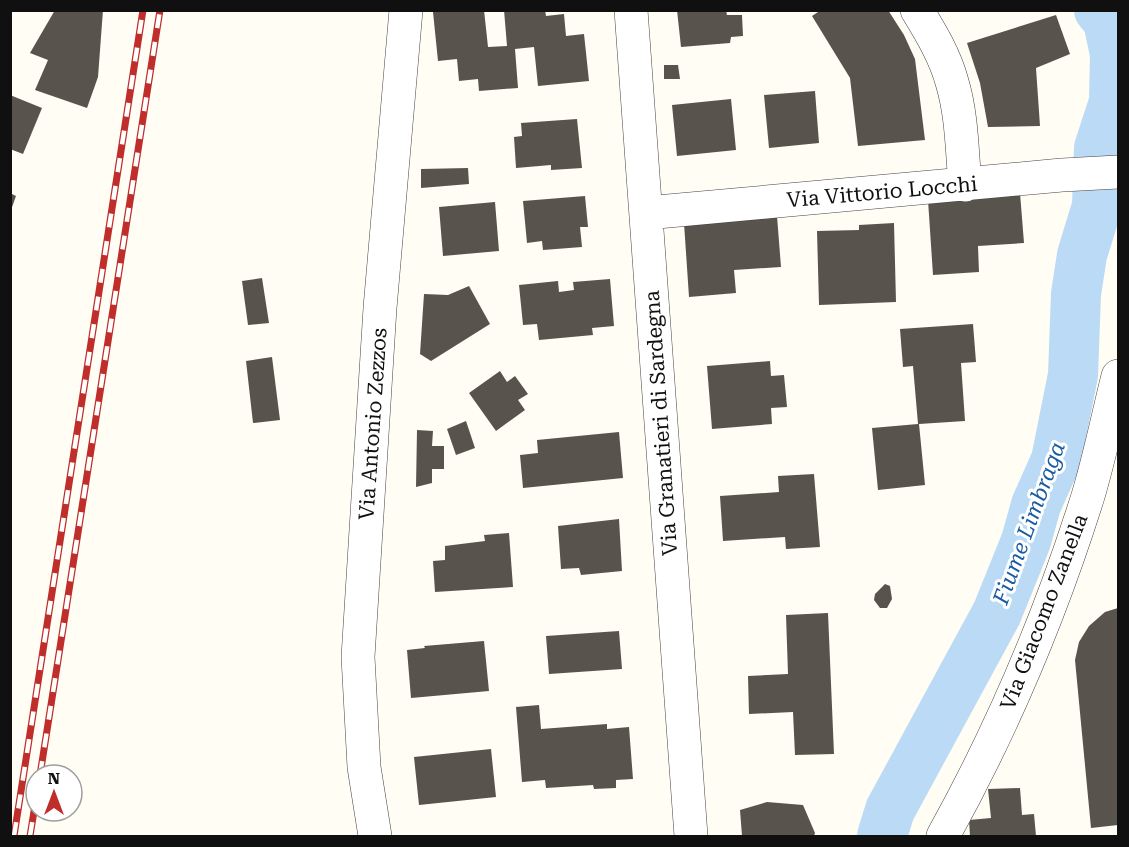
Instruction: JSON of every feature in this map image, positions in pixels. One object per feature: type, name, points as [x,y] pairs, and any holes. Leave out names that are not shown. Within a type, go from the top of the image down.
[{"type":"street","name":"Via Antonio Zezzos","points":[[375,837],[364,767],[358,657],[380,308],[406,10]]},
{"type":"street","name":"Via Granatieri di Sardegna","points":[[631,10],[691,837]]},
{"type":"street","points":[[917,10],[938,48],[952,81],[959,115],[965,185]]},
{"type":"street","name":"Via Vittorio Locchi","points":[[646,213],[1119,172]]},
{"type":"street","name":"Via Giacomo Zanella","points":[[943,837],[1008,711],[1044,620],[1088,495],[1119,376]]},
{"type":"building","points":[[55,10],[103,10],[98,77],[87,108],[35,90],[48,60],[30,53]]},
{"type":"building","points":[[484,10],[488,47],[507,46],[504,10],[545,10],[546,16],[564,14],[566,36],[584,34],[589,81],[538,86],[534,47],[515,49],[518,88],[479,91],[478,79],[459,81],[457,59],[438,61],[433,12]]},
{"type":"building","points":[[677,10],[726,10],[727,15],[742,15],[743,36],[731,37],[730,43],[681,47]]},
{"type":"building","points":[[821,10],[888,10],[904,35],[915,59],[925,140],[858,146],[850,78],[812,16]]},
{"type":"building","points":[[1056,15],[1070,54],[1036,68],[1040,126],[988,127],[980,83],[967,43]]},
{"type":"building","points":[[664,65],[678,65],[680,79],[664,79]]},
{"type":"building","points":[[815,91],[819,143],[769,148],[764,95]]},
{"type":"building","points":[[10,95],[42,108],[23,154],[10,149]]},
{"type":"building","points":[[731,99],[736,150],[677,156],[672,105]]},
{"type":"building","points":[[577,119],[582,168],[551,170],[551,165],[516,168],[514,137],[522,136],[521,123]]},
{"type":"building","points":[[468,168],[469,184],[421,188],[421,169]]},
{"type":"building","points":[[10,193],[16,196],[11,210],[10,210]]},
{"type":"building","points":[[1020,193],[1024,243],[978,246],[979,272],[933,275],[928,200]]},
{"type":"building","points":[[585,196],[588,227],[580,227],[582,247],[543,250],[542,241],[527,243],[523,201]]},
{"type":"building","points":[[495,202],[499,251],[443,256],[439,207]]},
{"type":"building","points":[[777,216],[781,267],[734,270],[736,293],[689,297],[684,223]]},
{"type":"building","points":[[894,223],[896,302],[819,305],[817,231],[859,230],[859,225]]},
{"type":"building","points":[[262,278],[269,323],[248,325],[242,281]]},
{"type":"building","points":[[610,279],[614,326],[592,328],[593,335],[539,340],[537,324],[523,325],[519,285],[558,281],[559,292],[574,290],[573,282]]},
{"type":"building","points":[[469,286],[490,324],[431,361],[420,354],[424,294],[448,295]]},
{"type":"building","points":[[973,324],[976,362],[961,363],[965,421],[919,424],[925,485],[878,490],[872,428],[918,424],[913,366],[903,367],[900,329]]},
{"type":"building","points":[[272,357],[280,420],[253,423],[246,361]]},
{"type":"building","points":[[770,361],[771,376],[784,375],[787,407],[771,408],[772,424],[712,429],[707,366]]},
{"type":"building","points":[[500,371],[507,382],[515,376],[528,394],[518,400],[525,410],[496,431],[469,393]]},
{"type":"building","points":[[466,421],[475,448],[456,455],[447,429]]},
{"type":"building","points":[[417,430],[433,431],[432,446],[444,446],[444,469],[432,469],[432,483],[416,487]]},
{"type":"building","points":[[619,432],[623,478],[523,488],[520,455],[538,453],[537,440]]},
{"type":"building","points":[[814,474],[820,547],[786,549],[785,537],[723,541],[720,496],[779,492],[778,476]]},
{"type":"building","points":[[619,519],[622,571],[581,575],[579,568],[561,569],[558,526]]},
{"type":"building","points":[[509,533],[513,587],[435,592],[433,561],[445,560],[445,546],[485,541],[484,535]]},
{"type":"building","points":[[885,584],[890,586],[892,599],[887,608],[880,608],[874,600],[875,594]]},
{"type":"building","points":[[1118,608],[1118,825],[1091,828],[1075,660],[1079,642],[1089,626],[1105,612]]},
{"type":"building","points":[[828,613],[834,754],[795,755],[793,712],[749,714],[748,676],[788,674],[786,615]]},
{"type":"building","points":[[619,631],[622,669],[549,674],[546,636]]},
{"type":"building","points":[[484,641],[489,691],[411,698],[407,650],[425,648],[424,646]]},
{"type":"building","points":[[539,705],[541,729],[607,724],[607,729],[629,727],[633,779],[616,780],[616,788],[594,789],[593,785],[546,788],[545,780],[522,782],[516,707]]},
{"type":"building","points":[[491,749],[496,797],[419,805],[414,757]]},
{"type":"building","points":[[1020,788],[1022,815],[1034,814],[1036,836],[970,836],[969,820],[991,818],[988,789]]},
{"type":"building","points":[[767,802],[803,805],[815,833],[814,836],[742,836],[740,810]]},
{"type":"waterway","name":"Fiume Limbraga","points":[[882,836],[890,810],[997,613],[1026,541],[1036,505],[1056,460],[1073,375],[1076,294],[1082,255],[1097,206],[1099,148],[1114,102],[1115,54],[1108,21],[1099,10]]},
{"type":"railway","points":[[14,836],[143,10]]},
{"type":"railway","points":[[42,763],[160,10]]},
{"type":"railway","points":[[30,836],[32,823]]}]
